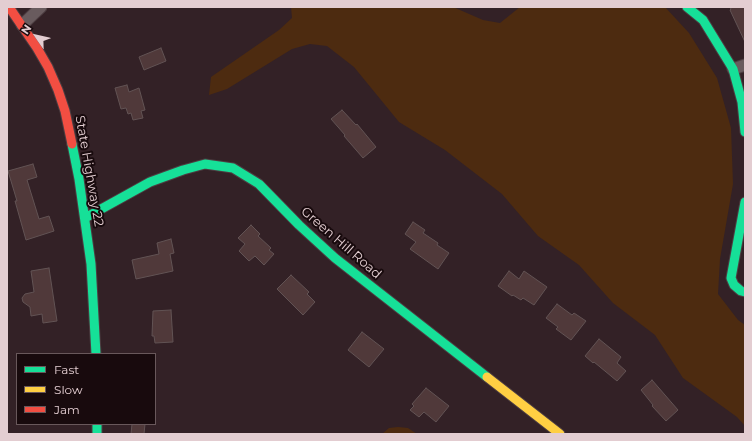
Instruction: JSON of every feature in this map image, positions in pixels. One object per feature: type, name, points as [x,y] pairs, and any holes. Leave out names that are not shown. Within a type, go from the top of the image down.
[{"type":"street","name":"State Highway 22","points":[[9,7],[48,67],[58,90],[70,135],[85,218],[91,264],[96,353]]},
{"type":"street","points":[[22,25],[41,7]]},
{"type":"street","points":[[687,7],[703,20],[733,69],[744,101],[745,132]]},
{"type":"street","points":[[733,69],[745,65]]},
{"type":"street","name":"Green Hill Road","points":[[85,218],[150,182],[183,170],[205,164],[233,168],[259,184],[299,225],[335,258],[560,434]]},
{"type":"street","points":[[745,202],[731,278],[734,286],[745,292]]},
{"type":"shaded area","points":[[291,7],[453,7],[483,20],[500,23],[520,7],[665,7],[689,33],[717,78],[731,128],[733,184],[720,259],[718,294],[738,320],[745,325],[745,426],[737,417],[683,378],[655,335],[613,303],[579,265],[538,236],[502,194],[445,150],[399,122],[354,67],[327,46],[310,44],[292,49],[227,89],[209,95],[211,77],[279,30],[292,18]]},
{"type":"shaded area","points":[[389,428],[408,428],[417,434],[382,434]]},
{"type":"building","points":[[730,7],[745,7],[745,42],[730,10]]},
{"type":"building","points":[[161,48],[166,61],[144,70],[139,57]]},
{"type":"building","points":[[127,85],[129,92],[139,88],[145,110],[141,111],[143,118],[133,120],[131,113],[128,114],[126,108],[121,109],[115,88]]},
{"type":"building","points":[[342,110],[356,125],[357,124],[376,147],[363,158],[331,119]]},
{"type":"building","points":[[33,164],[37,177],[27,180],[39,219],[49,216],[54,231],[26,240],[8,171]]},
{"type":"building","points":[[413,222],[425,230],[423,233],[438,243],[437,245],[449,253],[438,269],[410,249],[416,242],[405,234]]},
{"type":"building","points":[[251,225],[260,234],[258,236],[271,248],[269,250],[274,254],[264,265],[255,256],[249,261],[239,251],[245,244],[238,238]]},
{"type":"building","points":[[171,239],[174,253],[170,254],[173,271],[136,279],[132,260],[159,254],[157,243]]},
{"type":"building","points":[[49,268],[57,321],[43,323],[42,314],[31,316],[30,307],[23,302],[22,298],[25,294],[34,292],[31,271]]},
{"type":"building","points":[[509,271],[519,279],[524,271],[547,287],[534,305],[523,298],[521,300],[513,295],[512,296],[498,286]]},
{"type":"building","points":[[291,275],[309,292],[307,294],[315,302],[303,315],[277,289]]},
{"type":"building","points":[[557,304],[572,315],[574,313],[586,321],[571,340],[556,329],[558,327],[546,318]]},
{"type":"building","points":[[171,310],[173,342],[155,343],[154,336],[152,336],[153,311]]},
{"type":"building","points":[[362,332],[384,349],[369,367],[348,350]]},
{"type":"building","points":[[599,339],[621,357],[617,363],[626,371],[617,381],[585,356]]},
{"type":"building","points":[[652,380],[678,410],[666,421],[652,406],[653,405],[641,390]]},
{"type":"building","points":[[426,388],[449,406],[436,422],[424,412],[419,417],[410,410],[414,406],[412,404]]},
{"type":"building","points":[[132,425],[145,425],[144,434],[131,434]]},
{"type":"traffic: fast","points":[[687,7],[703,20],[733,69],[742,102],[745,132]]},
{"type":"traffic: fast","points":[[72,144],[79,179],[91,264],[96,353]]},
{"type":"traffic: fast","points":[[85,218],[150,182],[183,170],[205,164],[233,168],[259,184],[299,225],[335,258],[487,377]]},
{"type":"traffic: fast","points":[[745,202],[731,278],[734,285],[741,291],[745,292]]},
{"type":"traffic: fast","points":[[97,425],[97,434]]},
{"type":"traffic: slow","points":[[487,377],[560,434]]},
{"type":"traffic: jam","points":[[9,7],[48,67],[65,111],[72,144]]}]
